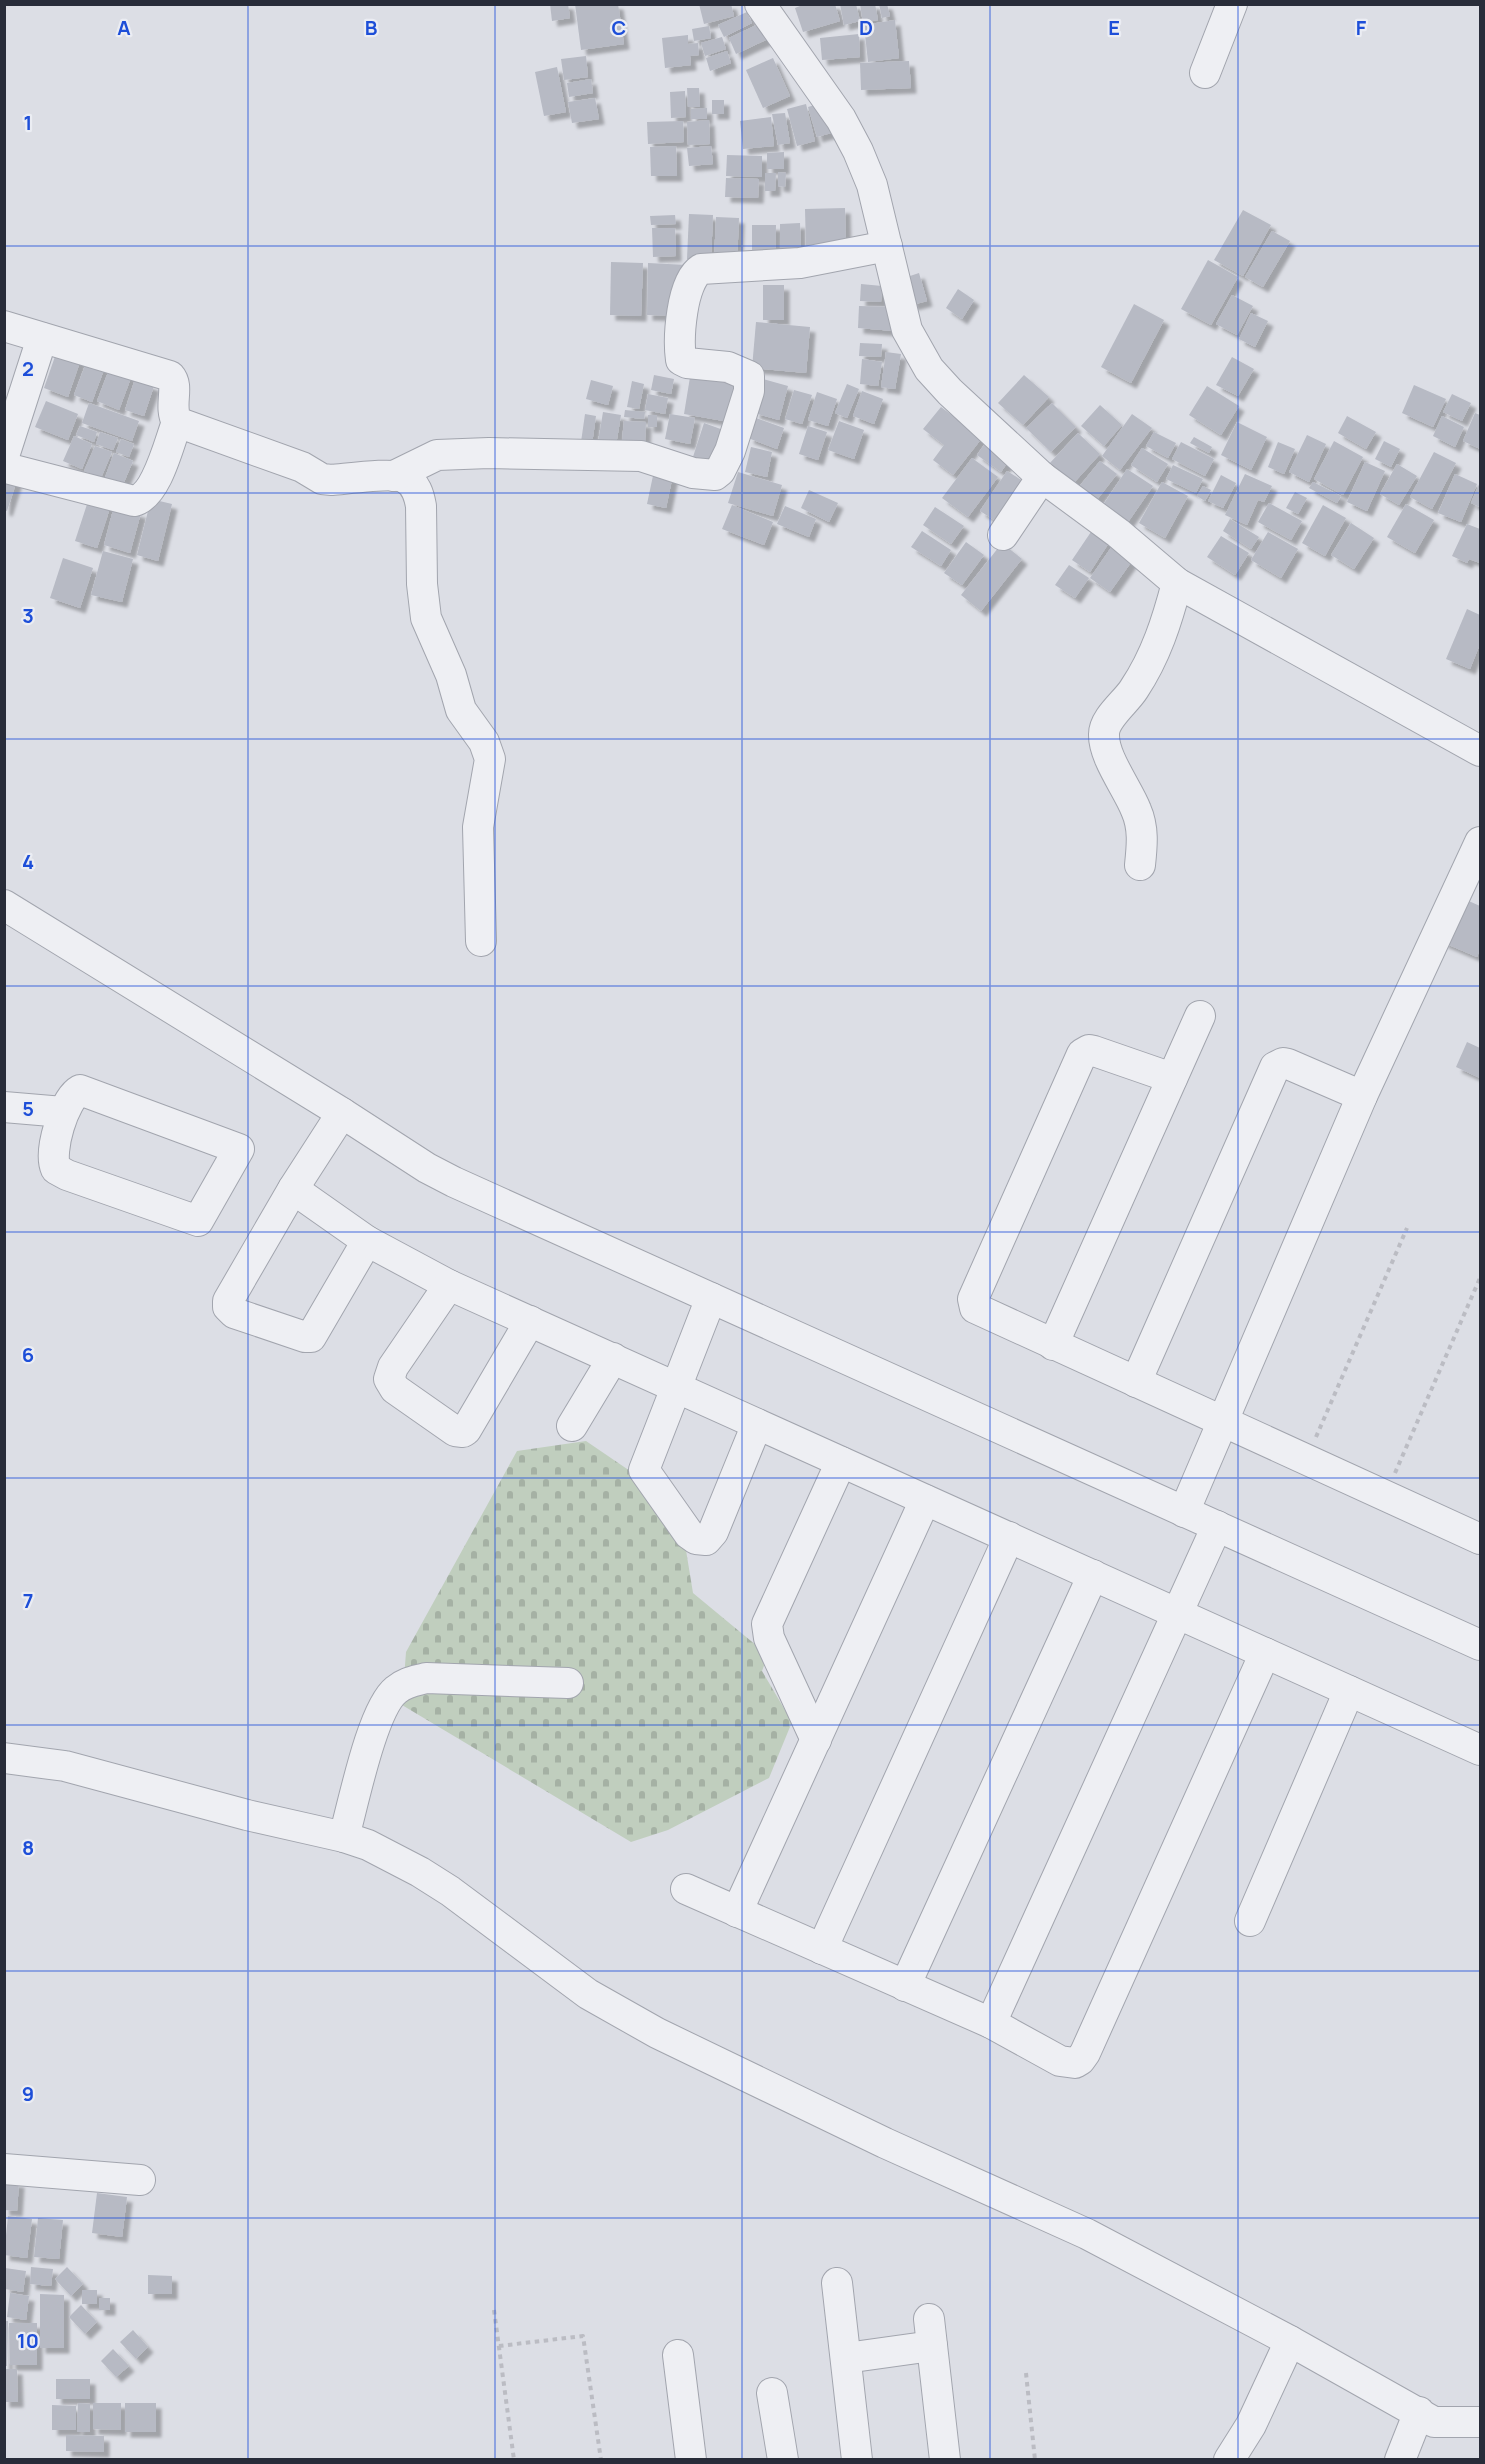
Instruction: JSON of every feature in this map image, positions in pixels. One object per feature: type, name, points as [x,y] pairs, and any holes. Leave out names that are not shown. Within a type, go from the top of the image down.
[{"type":"street","points":[[760,4],[846,127],[872,185],[907,330],[929,369],[950,392],[1042,477],[1118,533],[1177,583],[1480,751]]},
{"type":"street","points":[[1205,73],[1232,4]]},
{"type":"street","points":[[394,476],[437,455],[489,453],[641,456],[693,473],[715,475],[720,471],[730,451],[749,391],[749,376],[728,367],[687,363],[681,360],[678,344],[686,294],[695,272],[701,269],[800,263],[887,246]]},
{"type":"street","points":[[4,326],[170,376],[175,387],[172,408],[177,422],[151,489],[139,500],[134,501],[10,469],[4,463]]},
{"type":"street","points":[[4,456],[42,338]]},
{"type":"street","points":[[177,422],[302,467],[322,479],[394,476],[405,478],[419,494],[422,584],[426,618],[450,675],[461,710],[484,742],[490,759],[478,827],[481,941]]},
{"type":"street","points":[[1003,535],[1042,477]]},
{"type":"street","points":[[1140,865],[1141,824],[1137,810],[1106,748],[1103,735],[1108,723],[1133,692],[1157,650],[1177,583]]},
{"type":"street","points":[[1184,1512],[1362,1096],[1480,842]]},
{"type":"street","points":[[4,905],[342,1113],[427,1168],[454,1182],[1480,1645]]},
{"type":"street","points":[[1053,1345],[1200,1016]]},
{"type":"street","points":[[1172,1078],[1094,1051],[1089,1050],[1082,1054],[972,1302],[977,1310],[1480,1539]]},
{"type":"street","points":[[1136,1382],[1275,1067],[1283,1063],[1288,1064],[1362,1096]]},
{"type":"street","points":[[85,1090],[239,1149],[198,1221],[67,1175],[56,1169],[53,1156],[63,1112],[75,1093],[85,1090]]},
{"type":"street","points":[[4,1107],[63,1112]]},
{"type":"street","points":[[342,1113],[293,1189],[228,1301],[228,1307],[234,1312],[305,1337],[311,1337],[368,1241]]},
{"type":"street","points":[[293,1189],[368,1241],[449,1285],[1480,1750]]},
{"type":"street","points":[[449,1285],[393,1367],[389,1379],[395,1389],[455,1431],[466,1430],[530,1322]]},
{"type":"street","points":[[711,1298],[644,1470],[689,1534],[696,1539],[706,1540],[713,1532],[757,1424]]},
{"type":"street","points":[[572,1426],[612,1358]]},
{"type":"street","points":[[816,1740],[769,1638],[767,1624],[841,1462]]},
{"type":"street","points":[[737,1912],[925,1500]]},
{"type":"street","points":[[991,2023],[1217,1526]]},
{"type":"street","points":[[822,1949],[1009,1538]]},
{"type":"street","points":[[905,1986],[1093,1575]]},
{"type":"street","points":[[686,1889],[991,2023],[1060,2061],[1068,2064],[1080,2060],[1266,1653]]},
{"type":"street","points":[[344,1837],[374,1730],[384,1705],[394,1691],[408,1682],[426,1678],[568,1683]]},
{"type":"street","points":[[1250,1921],[1349,1691]]},
{"type":"street","points":[[4,1758],[65,1766],[368,1845],[420,1872],[450,1891],[588,1994],[628,2018],[885,2143],[1087,2234],[1290,2341],[1434,2422],[1480,2422]]},
{"type":"street","points":[[4,2169],[140,2180]]},
{"type":"street","points":[[837,2283],[857,2460]]},
{"type":"street","points":[[846,2358],[930,2333],[945,2460]]},
{"type":"street","points":[[1229,2460],[1251,2425],[1290,2341]]},
{"type":"street","points":[[678,2355],[692,2460]]},
{"type":"street","points":[[772,2393],[783,2460]]},
{"type":"street","points":[[1400,2460],[1419,2412]]},
{"type":"path","points":[[1306,1459],[1407,1228]]},
{"type":"path","points":[[1385,1495],[1480,1278]]},
{"type":"path","points":[[494,2310],[514,2460]]},
{"type":"path","points":[[499,2346],[583,2336],[601,2460]]},
{"type":"path","points":[[1026,2373],[1035,2460]]},
{"type":"green space","points":[[586,1441],[633,1473],[684,1538],[693,1593],[768,1655],[762,1671],[792,1722],[769,1778],[668,1830],[631,1842],[402,1705],[406,1652],[517,1451]]},
{"type":"building","points":[[550,4],[568,4],[570,18],[552,21]]},
{"type":"building","points":[[575,4],[618,4],[624,44],[581,50]]},
{"type":"building","points":[[699,4],[731,4],[734,16],[704,24]]},
{"type":"building","points":[[805,4],[835,4],[840,21],[803,32],[795,8]]},
{"type":"building","points":[[840,4],[856,4],[860,21],[844,25]]},
{"type":"building","points":[[860,4],[875,4],[878,20],[863,23]]},
{"type":"building","points":[[879,4],[887,4],[890,16],[882,18]]},
{"type":"building","points":[[747,12],[752,23],[724,37],[718,25]]},
{"type":"building","points":[[895,20],[899,58],[868,62],[864,25]]},
{"type":"building","points":[[765,21],[772,37],[736,54],[729,38]]},
{"type":"building","points":[[709,26],[711,38],[694,41],[692,29]]},
{"type":"building","points":[[859,34],[860,57],[822,60],[820,38]]},
{"type":"building","points":[[688,35],[688,44],[698,43],[699,55],[690,56],[691,65],[665,68],[662,38]]},
{"type":"building","points":[[722,37],[726,49],[705,56],[701,43]]},
{"type":"building","points":[[727,51],[731,63],[710,71],[706,58]]},
{"type":"building","points":[[586,56],[588,77],[564,80],[561,59]]},
{"type":"building","points":[[773,58],[790,96],[763,108],[746,70]]},
{"type":"building","points":[[909,61],[911,88],[861,90],[860,63]]},
{"type":"building","points":[[557,67],[566,112],[544,116],[535,72]]},
{"type":"building","points":[[591,79],[593,93],[569,97],[567,83]]},
{"type":"building","points":[[687,88],[699,88],[700,107],[688,107]]},
{"type":"building","points":[[685,91],[686,117],[671,118],[670,92]]},
{"type":"building","points":[[595,98],[599,119],[572,123],[568,102]]},
{"type":"building","points":[[712,100],[724,100],[724,114],[712,114]]},
{"type":"building","points":[[822,103],[831,133],[817,137],[808,107]]},
{"type":"building","points":[[806,104],[815,141],[797,146],[787,109]]},
{"type":"building","points":[[707,108],[707,119],[691,119],[691,109]]},
{"type":"building","points":[[785,113],[790,143],[778,145],[772,114]]},
{"type":"building","points":[[771,117],[774,146],[743,149],[740,121]]},
{"type":"building","points":[[709,120],[710,144],[688,145],[687,122]]},
{"type":"building","points":[[683,121],[684,142],[648,144],[647,122]]},
{"type":"building","points":[[676,146],[677,176],[651,176],[650,147]]},
{"type":"building","points":[[711,146],[713,164],[689,166],[687,148]]},
{"type":"building","points":[[784,152],[784,169],[767,169],[767,153]]},
{"type":"building","points":[[727,155],[762,156],[762,177],[726,176]]},
{"type":"building","points":[[778,172],[786,173],[785,187],[778,186]]},
{"type":"building","points":[[765,173],[776,173],[775,191],[765,191]]},
{"type":"building","points":[[726,178],[759,179],[758,198],[725,197]]},
{"type":"building","points":[[845,208],[846,248],[806,249],[805,209]]},
{"type":"building","points":[[1243,210],[1271,225],[1243,276],[1214,260]]},
{"type":"building","points":[[689,214],[713,215],[711,260],[687,259]]},
{"type":"building","points":[[675,215],[676,224],[651,225],[650,216]]},
{"type":"building","points":[[716,217],[739,218],[737,262],[714,261]]},
{"type":"building","points":[[800,223],[801,250],[780,251],[780,224]]},
{"type":"building","points":[[752,225],[776,225],[775,263],[752,263]]},
{"type":"building","points":[[652,228],[675,228],[676,256],[653,257]]},
{"type":"building","points":[[1272,231],[1290,241],[1263,287],[1245,277]]},
{"type":"building","points":[[1208,260],[1238,277],[1211,325],[1181,309]]},
{"type":"building","points":[[611,262],[643,263],[641,316],[610,315]]},
{"type":"building","points":[[648,263],[687,265],[677,316],[647,315]]},
{"type":"building","points":[[919,273],[927,301],[912,305],[904,278]]},
{"type":"building","points":[[861,284],[882,286],[881,302],[860,301]]},
{"type":"building","points":[[763,285],[784,285],[784,320],[763,320]]},
{"type":"building","points":[[958,289],[974,300],[962,319],[946,308]]},
{"type":"building","points":[[1232,295],[1253,306],[1237,335],[1216,324]]},
{"type":"building","points":[[1134,304],[1164,320],[1131,383],[1101,367]]},
{"type":"building","points":[[859,306],[895,307],[894,331],[858,328]]},
{"type":"building","points":[[1251,313],[1268,321],[1255,347],[1239,339]]},
{"type":"building","points":[[756,322],[810,327],[806,373],[752,368]]},
{"type":"building","points":[[860,343],[882,344],[881,357],[859,356]]},
{"type":"building","points":[[59,345],[83,353],[68,397],[44,388]]},
{"type":"building","points":[[886,352],[901,354],[895,389],[881,387]]},
{"type":"building","points":[[1232,357],[1254,369],[1238,396],[1216,385]]},
{"type":"building","points":[[862,359],[882,362],[878,386],[860,384]]},
{"type":"building","points":[[87,360],[105,367],[92,402],[74,395]]},
{"type":"building","points":[[110,367],[132,375],[119,410],[97,401]]},
{"type":"building","points":[[691,371],[742,380],[735,423],[684,414]]},
{"type":"building","points":[[654,375],[674,379],[671,394],[651,390]]},
{"type":"building","points":[[1024,375],[1049,397],[1023,425],[998,403]]},
{"type":"building","points":[[135,379],[154,386],[144,416],[125,410]]},
{"type":"building","points":[[763,379],[788,386],[779,420],[754,413]]},
{"type":"building","points":[[591,380],[613,386],[608,405],[586,399]]},
{"type":"building","points":[[632,381],[644,384],[639,409],[627,407]]},
{"type":"building","points":[[847,384],[859,389],[847,418],[835,413]]},
{"type":"building","points":[[1414,385],[1446,399],[1433,427],[1402,413]]},
{"type":"building","points":[[1207,386],[1239,406],[1221,435],[1189,415]]},
{"type":"building","points":[[794,390],[812,395],[802,424],[785,419]]},
{"type":"building","points":[[862,391],[883,399],[874,424],[853,416]]},
{"type":"building","points":[[817,392],[837,399],[828,426],[808,420]]},
{"type":"building","points":[[648,394],[668,398],[665,414],[645,410]]},
{"type":"building","points":[[1452,394],[1471,403],[1462,421],[1443,412]]},
{"type":"building","points":[[46,401],[78,414],[68,440],[35,427]]},
{"type":"building","points":[[89,403],[139,421],[132,441],[82,423]]},
{"type":"building","points":[[1052,403],[1076,427],[1051,452],[1026,428]]},
{"type":"building","points":[[1100,405],[1122,425],[1104,446],[1081,426]]},
{"type":"building","points":[[941,407],[982,438],[953,475],[933,460],[944,445],[923,429]]},
{"type":"building","points":[[625,410],[645,412],[644,419],[624,417]]},
{"type":"building","points":[[603,412],[621,415],[615,451],[597,448]]},
{"type":"building","points":[[1475,413],[1480,415],[1480,449],[1463,441]]},
{"type":"building","points":[[585,414],[596,416],[592,444],[581,442]]},
{"type":"building","points":[[670,414],[695,418],[690,444],[665,439]]},
{"type":"building","points":[[1132,414],[1152,428],[1120,470],[1102,456]]},
{"type":"building","points":[[648,415],[657,415],[657,427],[648,427]]},
{"type":"building","points":[[1347,416],[1376,432],[1366,449],[1338,433]]},
{"type":"building","points":[[1442,416],[1464,427],[1455,447],[1433,436]]},
{"type":"building","points":[[756,418],[784,428],[777,449],[748,438]]},
{"type":"building","points":[[624,421],[646,422],[645,442],[622,440]]},
{"type":"building","points":[[839,421],[864,430],[854,459],[828,450]]},
{"type":"building","points":[[1237,422],[1267,437],[1251,470],[1221,455]]},
{"type":"building","points":[[704,423],[729,432],[716,472],[691,463]]},
{"type":"building","points":[[80,426],[97,432],[94,442],[76,435]]},
{"type":"building","points":[[808,426],[827,432],[818,460],[799,454]]},
{"type":"building","points":[[100,432],[118,438],[113,450],[96,444]]},
{"type":"building","points":[[1154,432],[1176,443],[1168,458],[1146,446]]},
{"type":"building","points":[[1078,433],[1100,454],[1071,486],[1048,465]]},
{"type":"building","points":[[1307,435],[1326,444],[1309,482],[1289,472]]},
{"type":"building","points":[[74,436],[92,444],[82,469],[63,461]]},
{"type":"building","points":[[1194,437],[1212,447],[1209,453],[1190,443]]},
{"type":"building","points":[[121,439],[134,444],[129,457],[116,452]]},
{"type":"building","points":[[1334,441],[1363,457],[1343,495],[1314,479]]},
{"type":"building","points":[[1384,441],[1400,449],[1391,467],[1375,459]]},
{"type":"building","points":[[986,442],[1010,459],[1001,472],[977,455]]},
{"type":"building","points":[[1181,442],[1214,459],[1205,476],[1172,459]]},
{"type":"building","points":[[1278,442],[1295,449],[1284,474],[1268,467]]},
{"type":"building","points":[[95,446],[112,452],[101,478],[84,471]]},
{"type":"building","points":[[751,447],[772,452],[767,477],[745,472]]},
{"type":"building","points":[[1142,448],[1168,464],[1157,482],[1131,465]]},
{"type":"building","points":[[1434,452],[1456,463],[1432,509],[1410,497]]},
{"type":"building","points":[[114,453],[133,461],[122,487],[104,480]]},
{"type":"building","points":[[972,458],[998,477],[968,517],[942,498]]},
{"type":"building","points":[[1100,461],[1117,474],[1096,501],[1078,488]]},
{"type":"building","points":[[1365,462],[1385,471],[1367,511],[1347,502]]},
{"type":"building","points":[[1397,464],[1417,476],[1399,505],[1380,494]]},
{"type":"building","points":[[1173,465],[1203,479],[1196,493],[1166,479]]},
{"type":"building","points":[[1127,469],[1153,486],[1126,525],[1101,508]]},
{"type":"building","points":[[654,471],[673,475],[666,508],[647,504]]},
{"type":"building","points":[[1007,471],[1026,483],[999,523],[980,511]]},
{"type":"building","points":[[738,472],[782,485],[773,516],[728,503]]},
{"type":"building","points":[[1245,474],[1272,486],[1264,502],[1258,500],[1247,525],[1225,515]]},
{"type":"building","points":[[1455,474],[1477,484],[1461,522],[1438,513]]},
{"type":"building","points":[[1221,475],[1236,483],[1223,508],[1208,501]]},
{"type":"building","points":[[4,476],[17,480],[7,511],[4,510]]},
{"type":"building","points":[[1162,482],[1188,496],[1165,538],[1139,523]]},
{"type":"building","points":[[1313,482],[1341,496],[1337,503],[1309,488]]},
{"type":"building","points":[[1480,482],[1480,507],[1471,503]]},
{"type":"building","points":[[1203,486],[1211,490],[1205,501],[1197,496]]},
{"type":"building","points":[[809,490],[838,503],[829,522],[801,508]]},
{"type":"building","points":[[1295,492],[1307,498],[1298,514],[1286,508]]},
{"type":"building","points":[[90,495],[112,502],[97,548],[75,541]]},
{"type":"building","points":[[151,499],[172,504],[158,561],[137,555]]},
{"type":"building","points":[[1269,503],[1302,521],[1291,540],[1258,522]]},
{"type":"building","points":[[1406,504],[1434,520],[1415,553],[1387,537]]},
{"type":"building","points":[[732,505],[773,522],[764,545],[722,529]]},
{"type":"building","points":[[1323,505],[1346,518],[1325,556],[1302,543]]},
{"type":"building","points":[[114,506],[141,513],[130,553],[104,545]]},
{"type":"building","points":[[785,506],[816,519],[809,537],[777,524]]},
{"type":"building","points":[[935,507],[964,526],[951,544],[923,525]]},
{"type":"building","points":[[1230,519],[1259,537],[1251,549],[1223,531]]},
{"type":"building","points":[[1351,523],[1374,538],[1354,569],[1331,555]]},
{"type":"building","points":[[1467,524],[1480,529],[1480,563],[1469,559],[1467,563],[1452,556]]},
{"type":"building","points":[[1095,526],[1112,538],[1090,572],[1072,560]]},
{"type":"building","points":[[922,531],[951,550],[941,566],[911,547]]},
{"type":"building","points":[[1268,532],[1298,549],[1281,578],[1251,560]]},
{"type":"building","points":[[1221,536],[1249,553],[1235,575],[1207,557]]},
{"type":"building","points":[[1117,539],[1137,554],[1110,592],[1090,578]]},
{"type":"building","points":[[966,542],[984,555],[962,585],[944,573]]},
{"type":"building","points":[[1002,543],[1022,559],[981,611],[961,595]]},
{"type":"building","points":[[103,551],[133,559],[122,602],[91,595]]},
{"type":"building","points":[[63,558],[93,568],[80,608],[50,598]]},
{"type":"building","points":[[1069,565],[1089,578],[1075,598],[1055,585]]},
{"type":"building","points":[[1467,609],[1480,615],[1480,644],[1470,669],[1446,659]]},
{"type":"building","points":[[1462,898],[1480,906],[1480,949],[1477,957],[1442,942]]},
{"type":"building","points":[[1467,1042],[1480,1048],[1480,1078],[1456,1067]]},
{"type":"building","points":[[4,2181],[19,2182],[17,2211],[4,2210]]},
{"type":"building","points":[[97,2193],[127,2197],[122,2237],[92,2233]]},
{"type":"building","points":[[8,2216],[32,2219],[27,2258],[4,2255]]},
{"type":"building","points":[[38,2218],[63,2220],[59,2259],[34,2257]]},
{"type":"building","points":[[31,2267],[53,2269],[51,2286],[30,2284]]},
{"type":"building","points":[[67,2267],[83,2284],[71,2296],[55,2279]]},
{"type":"building","points":[[5,2268],[26,2271],[23,2292],[5,2289]]},
{"type":"building","points":[[148,2275],[172,2276],[172,2294],[148,2294]]},
{"type":"building","points":[[82,2290],[97,2290],[97,2304],[82,2304]]},
{"type":"building","points":[[10,2293],[29,2296],[26,2320],[7,2317]]},
{"type":"building","points":[[40,2294],[64,2295],[64,2348],[40,2348]]},
{"type":"building","points":[[99,2298],[110,2298],[110,2310],[99,2310]]},
{"type":"building","points":[[81,2305],[97,2322],[85,2334],[69,2317]]},
{"type":"building","points":[[4,2321],[8,2321],[7,2366],[4,2366]]},
{"type":"building","points":[[9,2323],[37,2323],[37,2365],[10,2365]]},
{"type":"building","points":[[133,2330],[148,2347],[136,2359],[120,2342]]},
{"type":"building","points":[[113,2349],[129,2366],[116,2377],[101,2361]]},
{"type":"building","points":[[4,2369],[17,2369],[18,2402],[4,2402]]},
{"type":"building","points":[[56,2379],[90,2379],[90,2399],[56,2399]]},
{"type":"building","points":[[78,2403],[90,2404],[90,2432],[77,2432]]},
{"type":"building","points":[[93,2403],[121,2403],[121,2430],[93,2429]]},
{"type":"building","points":[[125,2403],[156,2403],[156,2432],[125,2432]]},
{"type":"building","points":[[52,2405],[76,2406],[76,2430],[52,2430]]},
{"type":"building","points":[[66,2435],[104,2436],[104,2452],[66,2451]]}]
